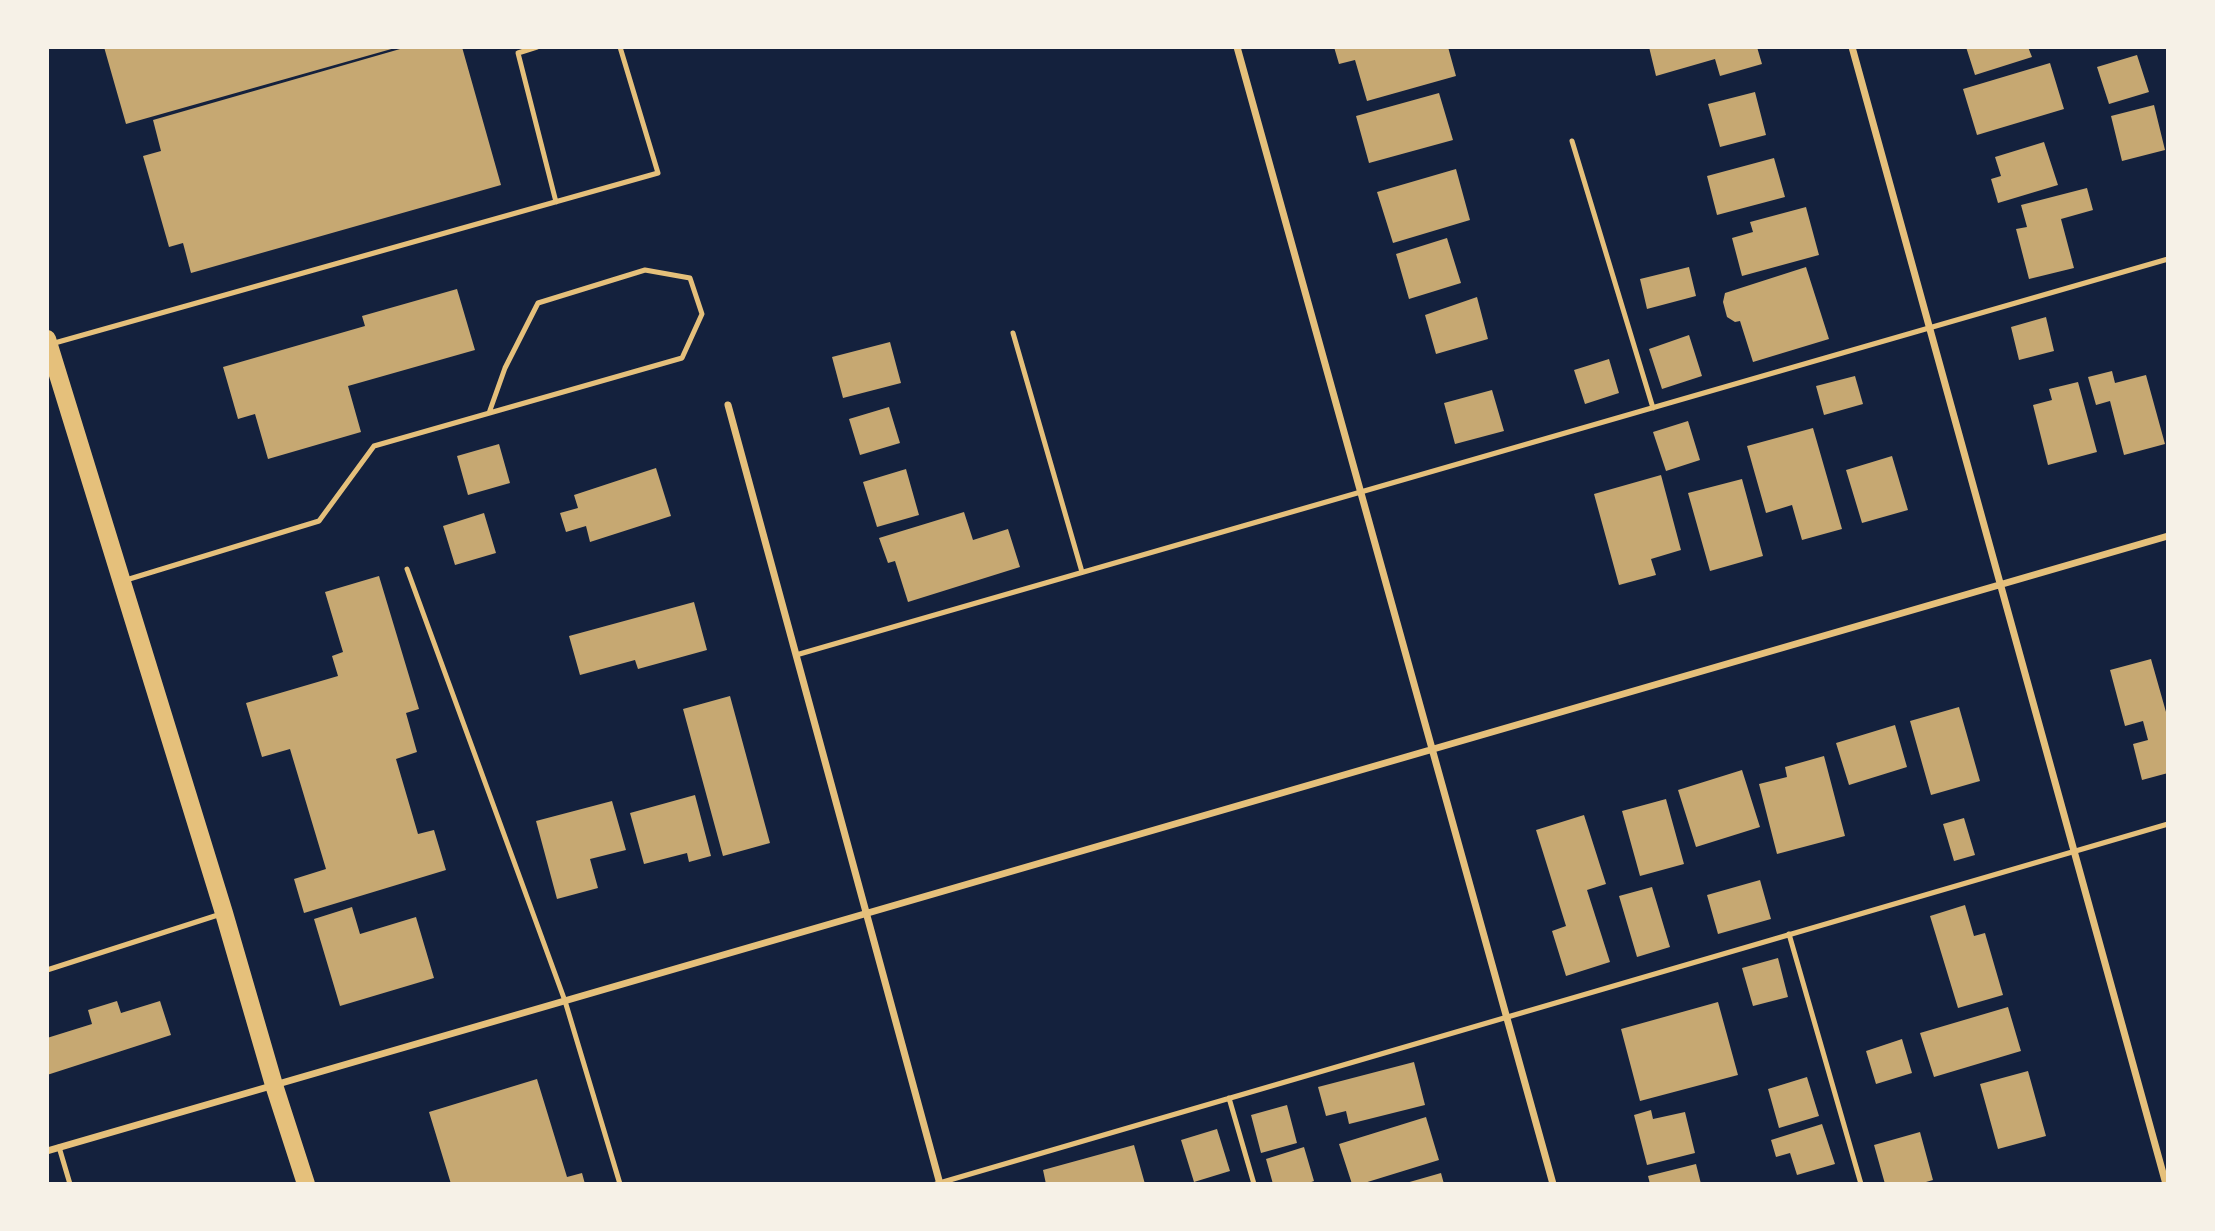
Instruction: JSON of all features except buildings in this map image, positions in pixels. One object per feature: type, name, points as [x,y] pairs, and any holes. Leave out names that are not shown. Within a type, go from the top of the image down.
[{"type":"main road","points":[[48,342],[306,1184]]},
{"type":"street","points":[[1237,47],[1553,1184]]},
{"type":"street","points":[[1852,47],[2166,1184]]},
{"type":"street","points":[[728,405],[939,1183]]},
{"type":"street","points":[[47,1151],[2168,536]]},
{"type":"lane","points":[[537,47],[518,53],[556,202]]},
{"type":"lane","points":[[48,342],[659,173],[620,47]]},
{"type":"lane","points":[[1572,141],[1653,408]]},
{"type":"lane","points":[[796,655],[2168,259]]},
{"type":"lane","points":[[122,581],[319,521],[374,446],[681,358],[702,314],[690,278],[645,270],[538,303],[505,368],[489,413]]},
{"type":"lane","points":[[1013,333],[1082,572]]},
{"type":"lane","points":[[407,569],[565,1000],[620,1184]]},
{"type":"lane","points":[[939,1183],[2168,824]]},
{"type":"lane","points":[[47,970],[224,914]]},
{"type":"lane","points":[[1788,934],[1861,1184]]},
{"type":"lane","points":[[1229,1098],[1254,1184]]},
{"type":"lane","points":[[60,1147],[70,1184]]}]
